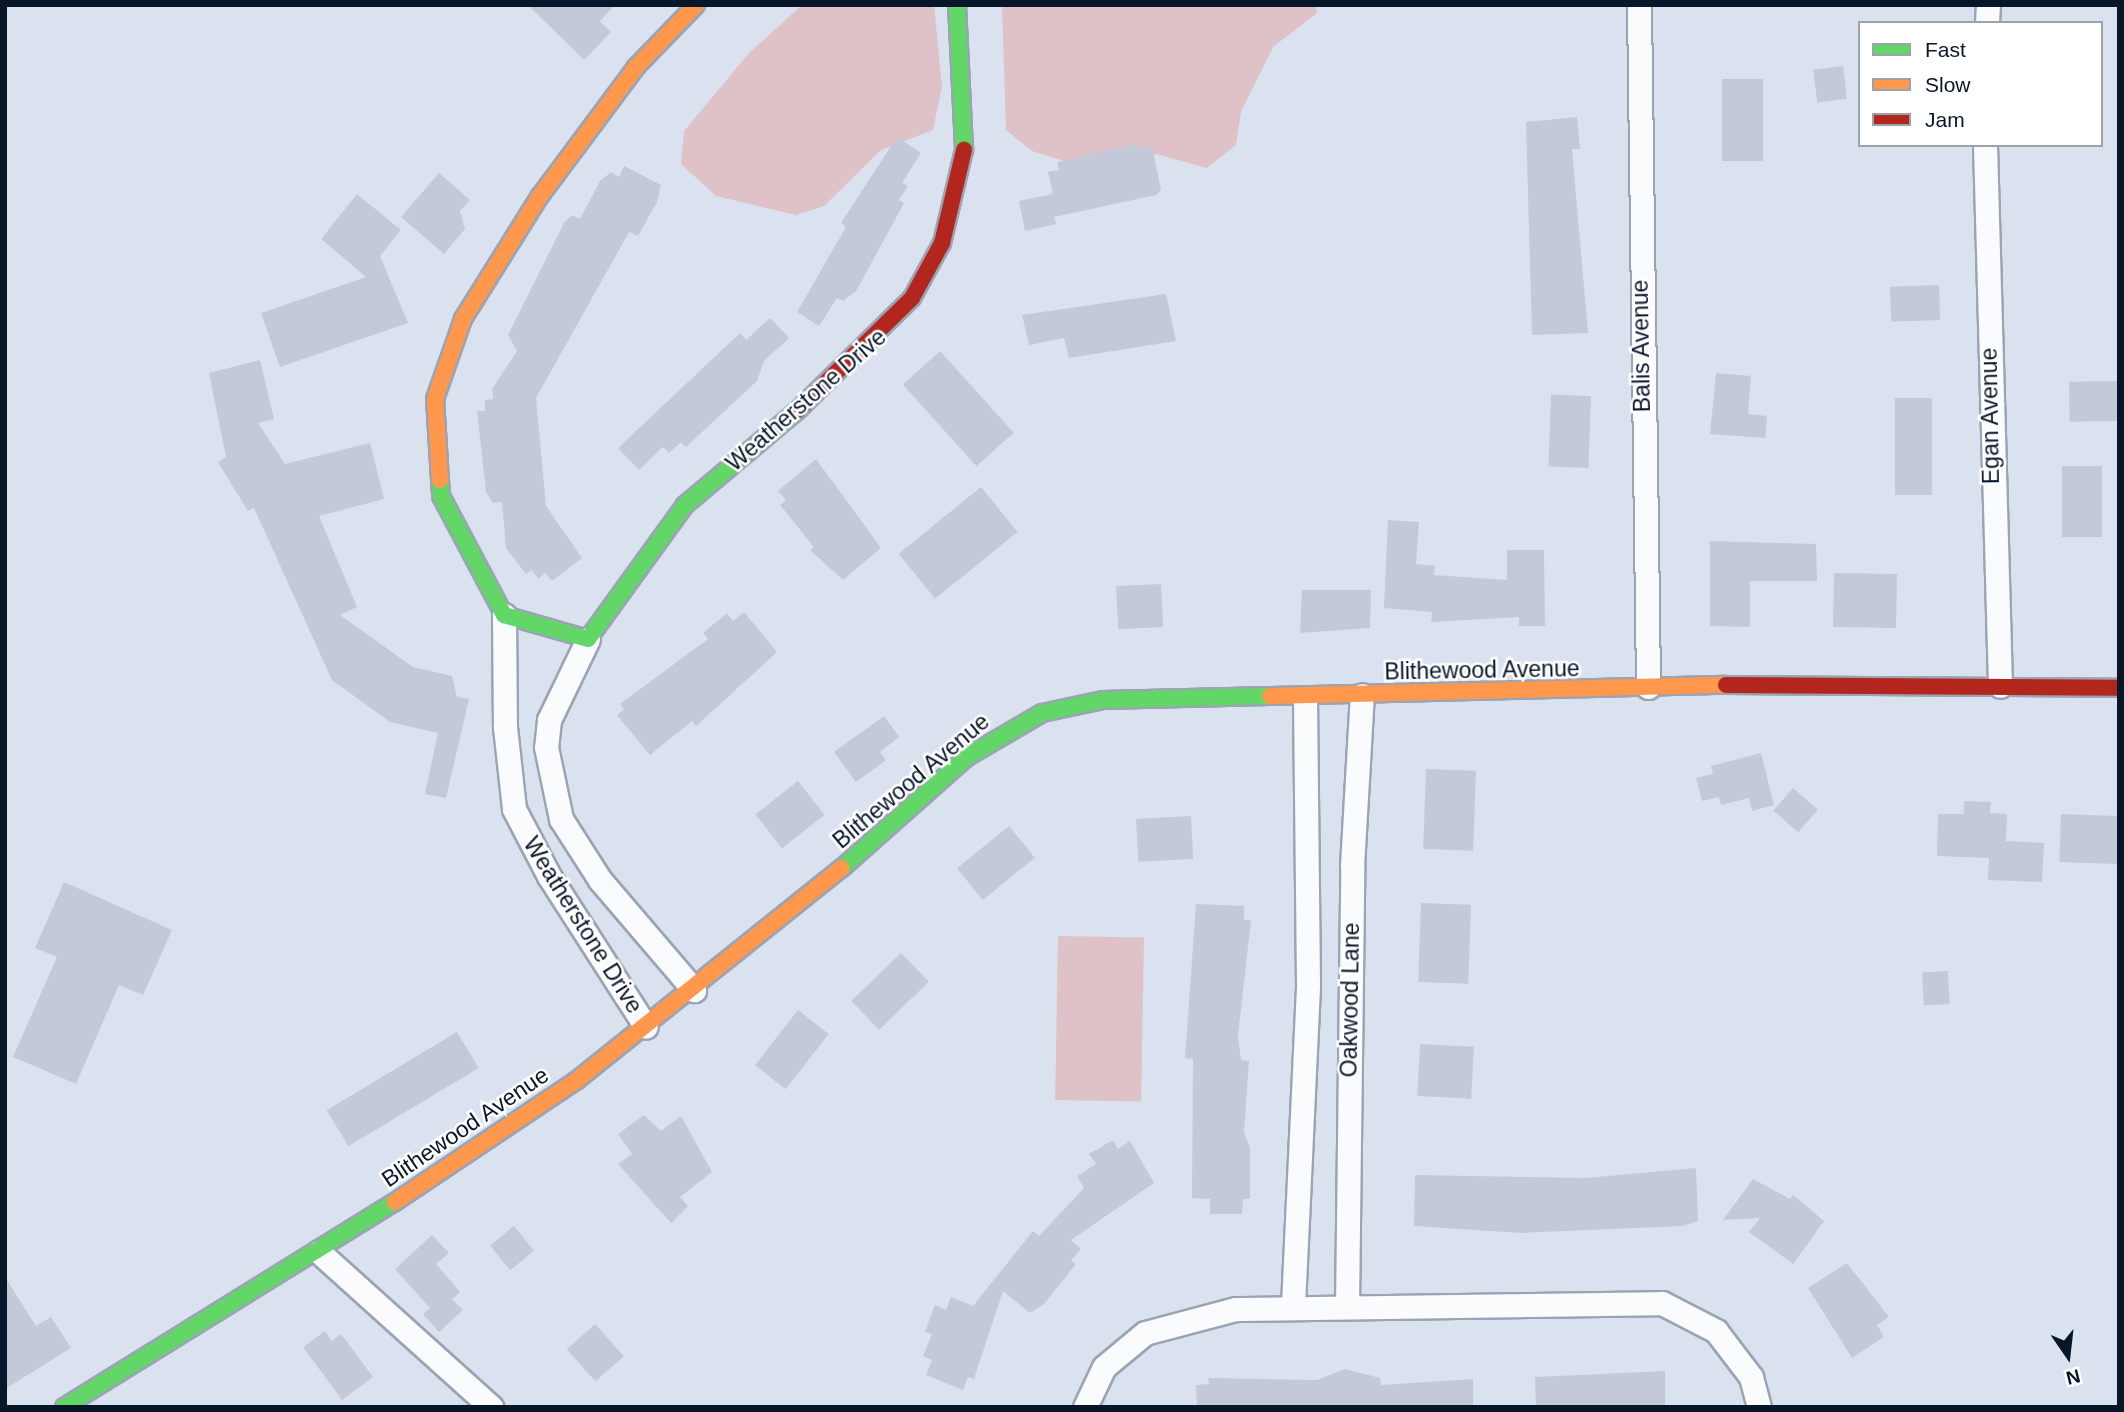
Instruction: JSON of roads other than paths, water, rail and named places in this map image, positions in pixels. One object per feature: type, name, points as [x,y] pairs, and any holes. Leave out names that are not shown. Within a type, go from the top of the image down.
[{"type":"street","name":"Weatherstone Drive","points":[[646,1027],[543,867],[514,809],[505,727],[504,615],[441,496],[435,399],[463,319],[540,196],[636,67],[696,5]]},
{"type":"street","name":"Weatherstone Drive","points":[[695,990],[600,880],[561,819],[546,747],[549,720],[588,639],[685,505],[831,383],[912,299],[942,243],[962,174],[966,121],[957,5]]},
{"type":"street","name":"Balis Avenue","points":[[1639,5],[1648,688]]},
{"type":"street","name":"Egan Avenue","points":[[1985,147],[2000,686]]},
{"type":"street","points":[[504,615],[588,639]]},
{"type":"street","name":"Blithewood Avenue","points":[[64,1407],[319,1252],[646,1027],[695,990],[967,757],[1022,721],[1103,700],[1305,698],[1648,688],[2119,688]]},
{"type":"street","name":"Oakwood Lane","points":[[1347,1306],[1352,866],[1362,695]]},
{"type":"street","name":"Oakwood Lane","points":[[1293,1305],[1308,984],[1305,698]]},
{"type":"street","points":[[319,1252],[491,1407]]},
{"type":"street","points":[[1085,1407],[1104,1367],[1149,1331],[1236,1309],[1293,1305],[1662,1303],[1716,1331],[1751,1377],[1759,1407]]}]
